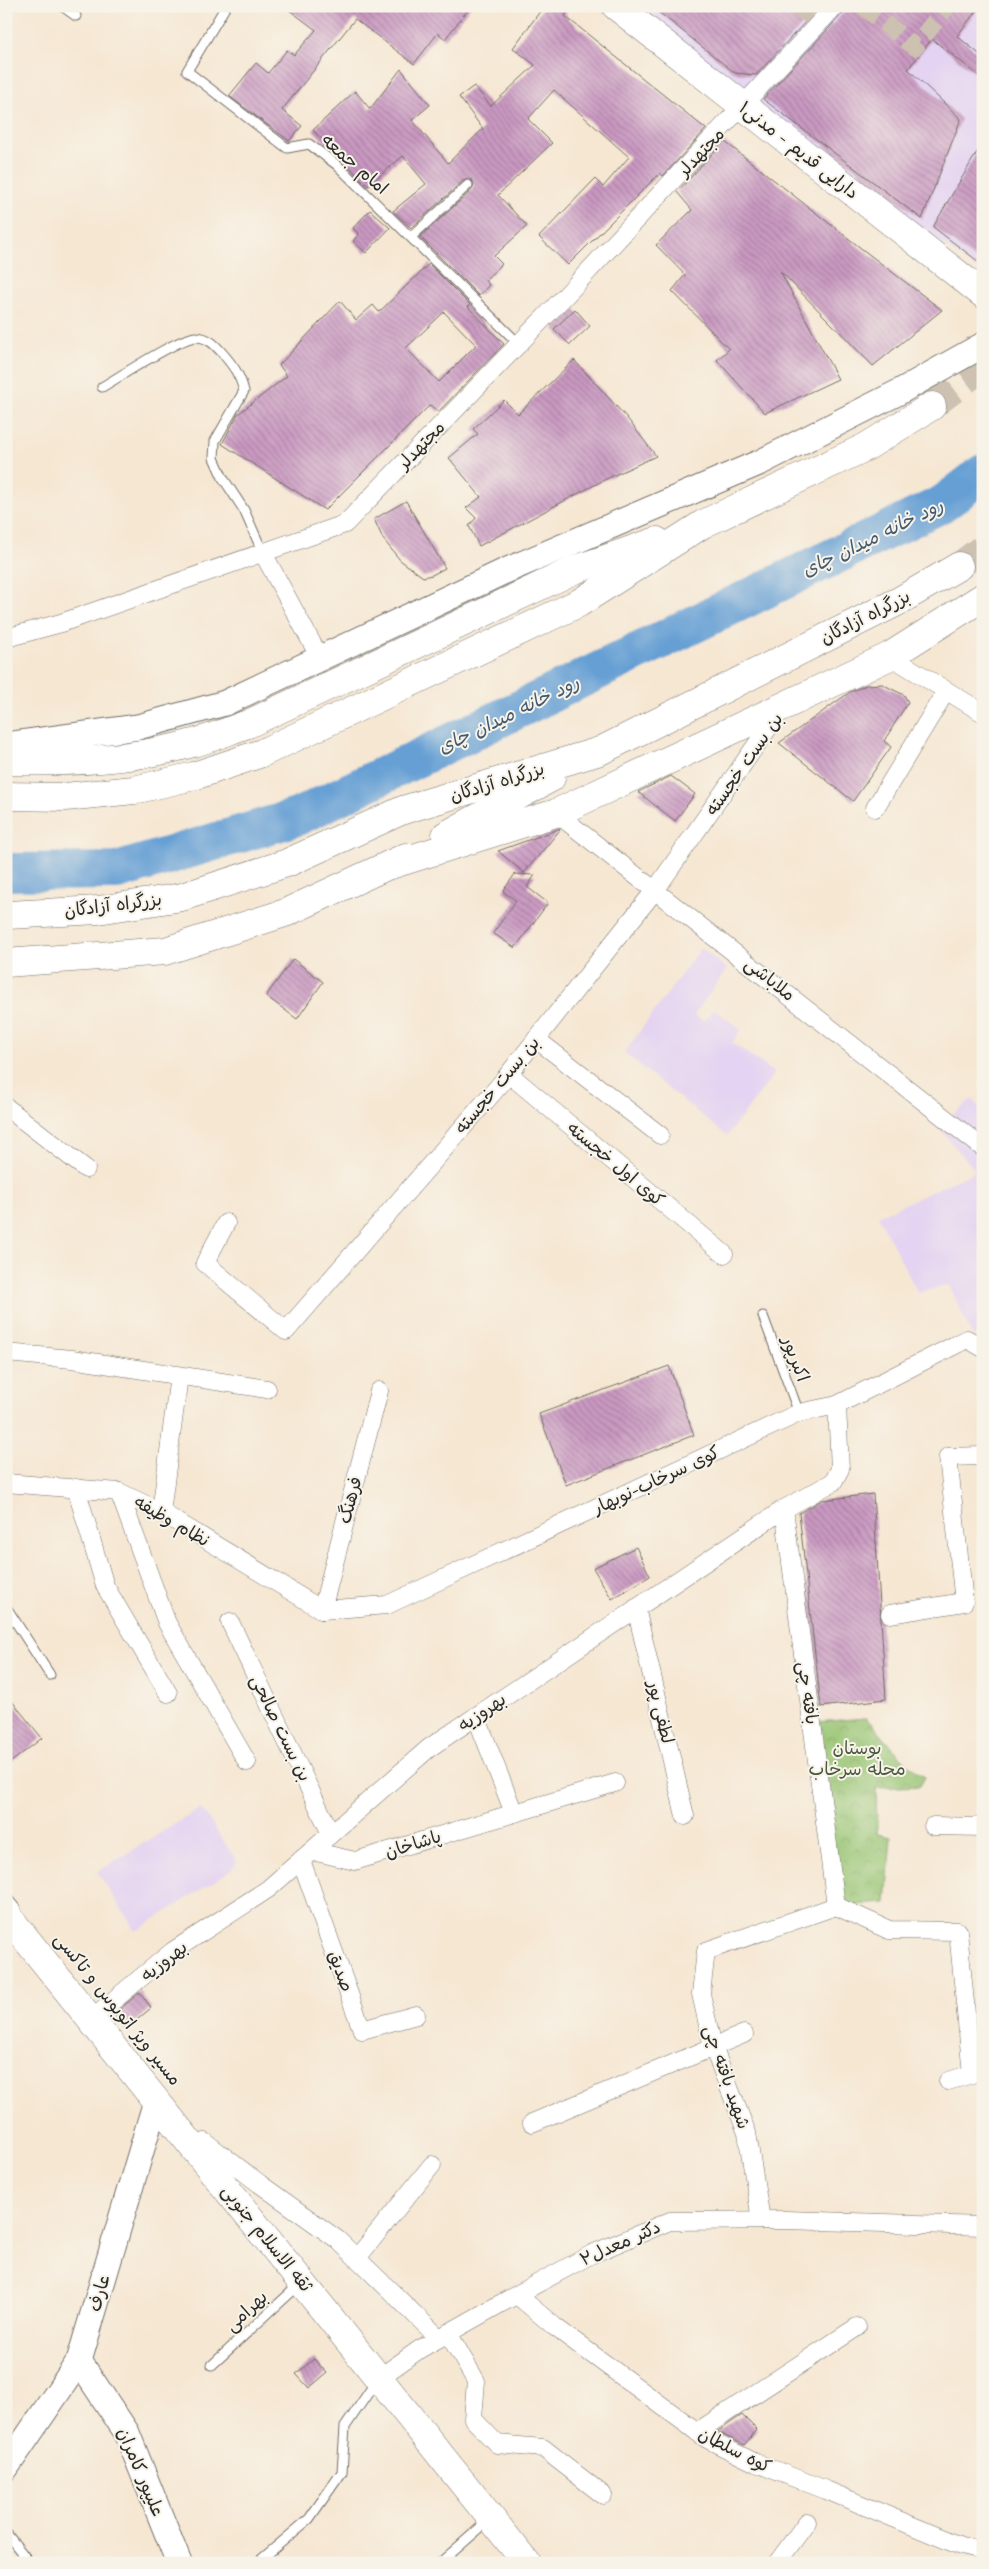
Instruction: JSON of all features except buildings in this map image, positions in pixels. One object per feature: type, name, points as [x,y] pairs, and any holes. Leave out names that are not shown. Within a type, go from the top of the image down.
[{"type":"main road","name":"دارایی قدیم - مدنی۱","points":[[616,6],[983,294]]},
{"type":"main road","points":[[6,745],[146,725],[225,703],[503,572],[761,462],[900,392],[983,345]]},
{"type":"main road","points":[[6,761],[41,762],[136,755],[193,743],[248,724],[574,570],[703,524],[866,447],[932,406]]},
{"type":"main road","points":[[6,796],[65,797],[134,790],[194,776],[262,753],[579,603],[703,524]]},
{"type":"main road","name":"بزرگراه آزادگان","points":[[8,915],[98,910],[182,897],[288,862],[403,810],[600,751],[899,601],[959,566]]},
{"type":"main road","points":[[391,865],[556,813],[890,656],[983,597]]},
{"type":"main road","points":[[6,963],[165,951],[285,913],[391,865],[600,751]]},
{"type":"main road","name":"ثقه الاسلام جنوبی","points":[[16,1917],[98,2014],[156,2101],[200,2142],[302,2282],[527,2563]]},
{"type":"main road","name":"عارف","points":[[6,2468],[79,2361],[156,2101]]},
{"type":"main road","name":"علیپور کامران","points":[[79,2361],[127,2433],[179,2563]]},
{"type":"street","name":"مجتهدلر","points":[[6,638],[61,623],[345,524],[520,344],[743,107],[755,91],[835,6]]},
{"type":"street","points":[[263,552],[320,658]]},
{"type":"street","points":[[890,656],[983,714]]},
{"type":"street","points":[[875,808],[946,691]]},
{"type":"street","name":"بن بست خجسته","points":[[226,1223],[205,1263],[286,1331],[508,1074],[656,889],[784,706]]},
{"type":"street","name":"ملاباشی","points":[[556,813],[656,889],[983,1148]]},
{"type":"street","points":[[536,1038],[660,1135]]},
{"type":"street","name":"کوی اول خجسته","points":[[508,1074],[724,1254]]},
{"type":"street","points":[[6,1107],[86,1170]]},
{"type":"street","name":"کوی سرخاب-نوبهار","points":[[322,1610],[387,1605],[799,1413],[837,1405],[967,1338],[975,1341],[983,1348]]},
{"type":"street","points":[[6,1353],[72,1359],[266,1389]]},
{"type":"street","points":[[161,1512],[178,1376]]},
{"type":"street","name":"فرهنگ","points":[[322,1610],[379,1391]]},
{"type":"street","name":"بهروزیه","points":[[98,2014],[173,1952],[268,1889],[429,1748],[784,1509],[833,1482],[840,1469],[837,1405]]},
{"type":"street","points":[[890,1614],[964,1602],[948,1457],[983,1456]]},
{"type":"street","name":"نظام وظیفه","points":[[6,1483],[120,1492],[161,1512],[322,1610]]},
{"type":"street","points":[[76,1488],[105,1586],[168,1693]]},
{"type":"street","points":[[120,1492],[167,1623],[247,1762]]},
{"type":"street","name":"بافته چی","points":[[784,1509],[836,1906]]},
{"type":"street","name":"لطفی پور","points":[[636,1608],[685,1816]]},
{"type":"street","name":"بن بست صالحی","points":[[230,1622],[331,1834]]},
{"type":"street","points":[[476,1716],[514,1813]]},
{"type":"street","name":"پاشاخان","points":[[307,1856],[355,1861],[615,1783]]},
{"type":"street","points":[[933,1826],[983,1827]]},
{"type":"street","name":"صدیق","points":[[307,1856],[362,2030],[416,2015]]},
{"type":"street","points":[[836,1906],[889,1930],[958,1931],[972,2074],[948,2080]]},
{"type":"street","name":"شهید بافته چی","points":[[761,2220],[747,2133],[713,2047],[701,1994],[706,1950],[836,1906]]},
{"type":"street","points":[[532,2123],[744,2034]]},
{"type":"street","points":[[200,2142],[338,2240],[443,2335],[476,2381],[473,2419],[497,2444],[543,2448],[603,2496]]},
{"type":"street","points":[[357,2258],[432,2165]]},
{"type":"street","name":"دکتر معدل۲","points":[[379,2378],[443,2335],[592,2254],[670,2221],[761,2220],[983,2226]]},
{"type":"street","name":"کوه سلطان","points":[[517,2295],[555,2326],[697,2432],[756,2463],[961,2546],[983,2551]]},
{"type":"street","points":[[697,2432],[857,2327]]},
{"type":"street","points":[[777,2563],[807,2522]]},
{"type":"lane","points":[[62,6],[76,16]]},
{"type":"lane","name":"امام جمعه","points":[[226,6],[187,71],[287,148],[309,144],[337,165],[520,344]]},
{"type":"lane","points":[[411,237],[468,185]]},
{"type":"lane","points":[[102,387],[179,342],[195,337],[203,338],[214,344],[240,374],[244,391],[215,441],[214,458],[223,478],[244,510],[263,552]]},
{"type":"lane","name":"اکبرپور","points":[[763,1316],[799,1413]]},
{"type":"lane","points":[[6,1608],[50,1675]]},
{"type":"lane","points":[[6,1897],[16,1917]]},
{"type":"lane","name":"بهرامی","points":[[212,2365],[302,2282]]},
{"type":"lane","points":[[257,2563],[310,2519],[342,2472],[345,2427],[379,2378]]},
{"type":"lane","points":[[440,2563],[491,2518]]},
{"type":"lane","points":[[6,2533],[30,2563]]},
{"type":"shaded area","points":[[632,6],[983,6],[983,274],[687,50]]},
{"type":"shaded area","points":[[701,948],[727,969],[694,1015],[704,1021],[714,1009],[741,1029],[732,1043],[775,1073],[727,1136],[624,1053]]},
{"type":"shaded area","points":[[972,1099],[983,1112],[983,1331],[973,1337],[949,1285],[918,1293],[878,1216],[976,1171],[938,1127]]},
{"type":"shaded area","points":[[201,1808],[237,1861],[230,1871],[136,1931],[97,1872]]},
{"type":"green space","name":"بوستان محله سرخاب","points":[[866,1718],[909,1765],[925,1777],[920,1786],[876,1788],[877,1834],[891,1837],[886,1903],[836,1906],[817,1722]]},
{"type":"waterway","name":"رود خانه میدان چای","points":[[6,872],[117,871],[297,817],[944,503],[983,473]]},
{"type":"tunnel","points":[[797,6],[819,22]]},
{"type":"tunnel","points":[[863,6],[915,47],[947,6]]},
{"type":"tunnel","points":[[932,406],[983,367]]},
{"type":"tunnel","points":[[959,566],[983,548]]}]
